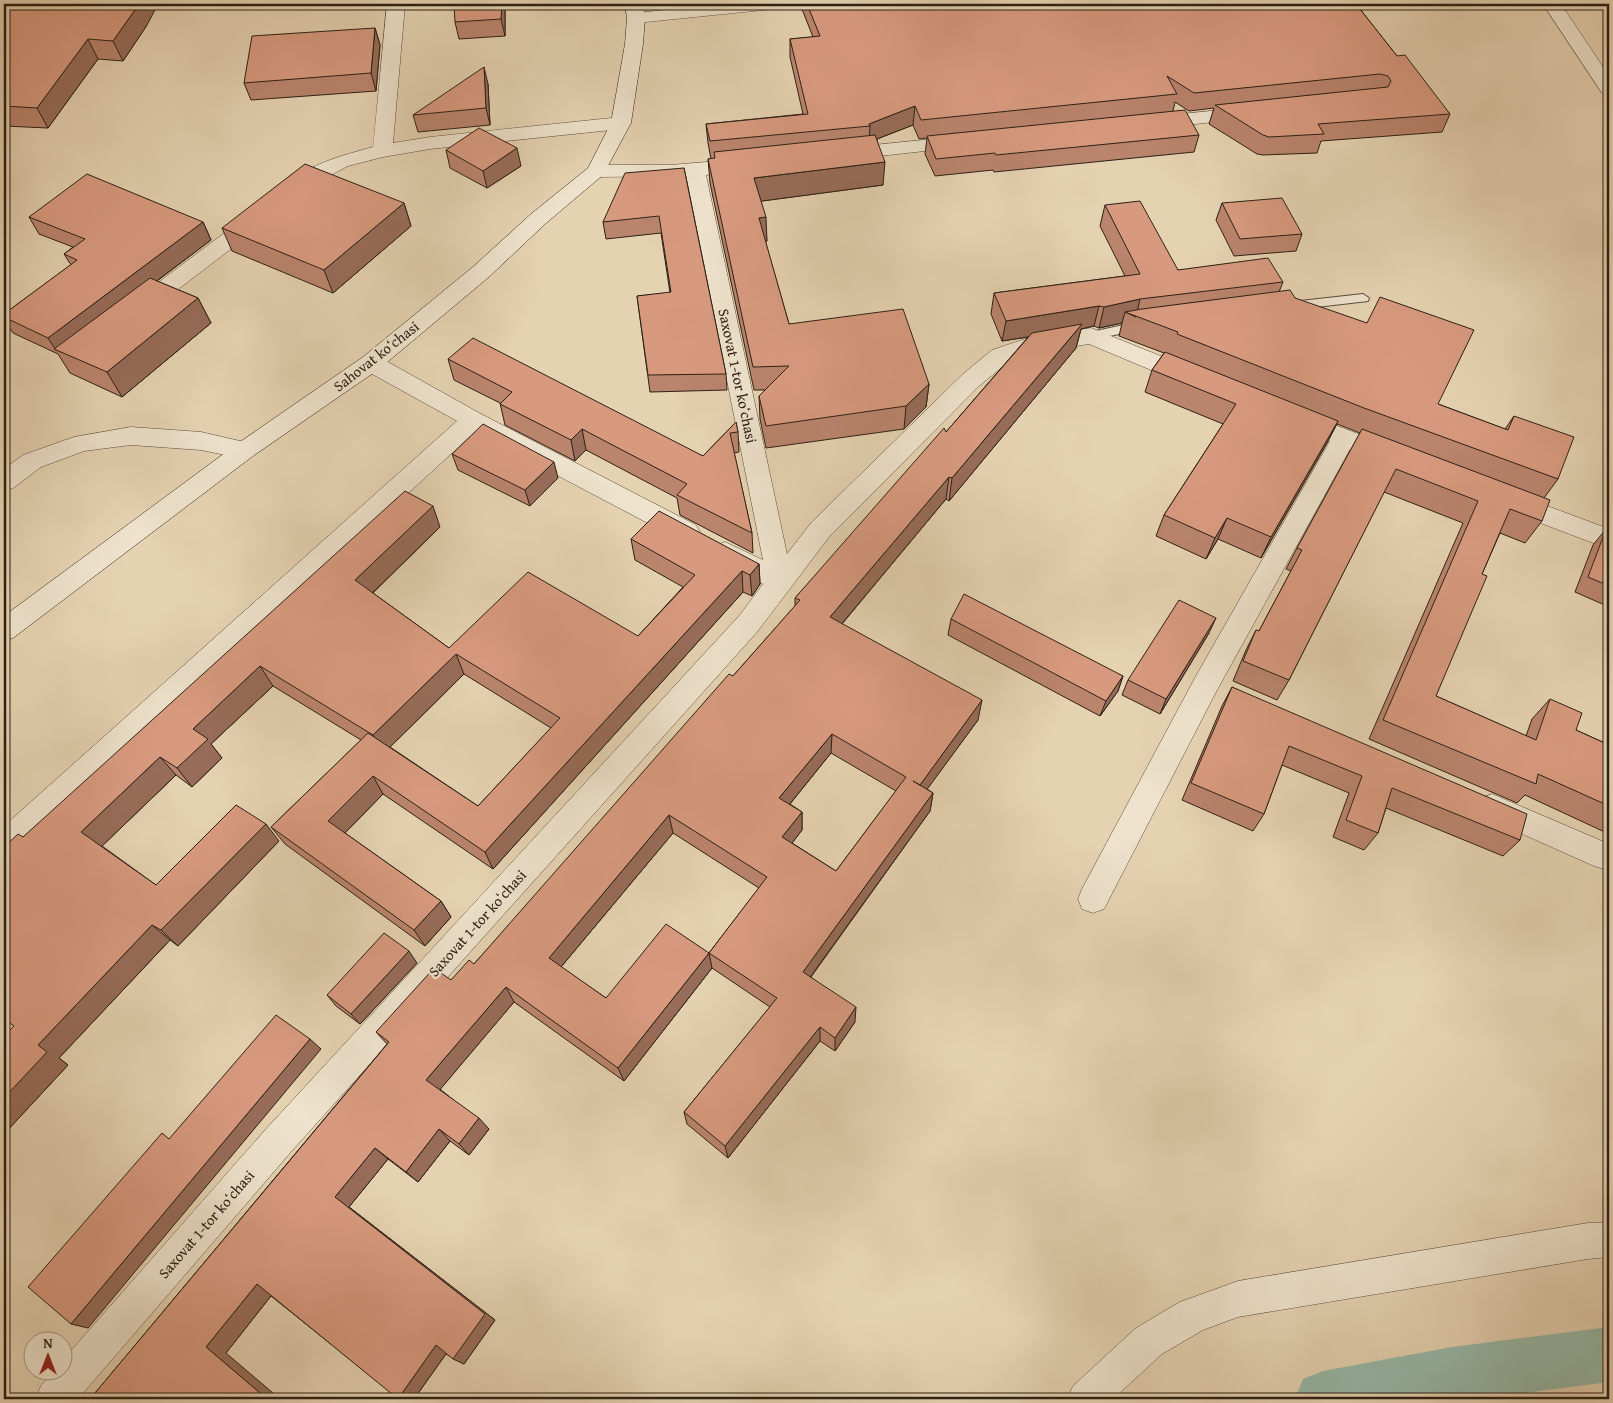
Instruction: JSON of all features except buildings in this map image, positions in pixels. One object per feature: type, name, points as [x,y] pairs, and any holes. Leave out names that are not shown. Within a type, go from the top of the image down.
[{"type":"street","points":[[382,151],[396,4]]},
{"type":"street","points":[[635,11],[773,4]]},
{"type":"street","points":[[1552,4],[1609,89]]},
{"type":"street","name":"Sahovat koʻchasi","points":[[4,630],[245,450],[371,363],[482,271],[538,219],[596,171],[620,123],[628,94],[635,11]]},
{"type":"street","points":[[1137,124],[1265,111]]},
{"type":"street","points":[[127,318],[307,180],[341,162],[382,151],[430,143],[620,123]]},
{"type":"street","points":[[822,157],[979,140]]},
{"type":"street","points":[[596,171],[636,173],[695,171],[764,163]]},
{"type":"street","name":"Saxovat 1-tor koʻchasi","points":[[54,1399],[278,1141],[748,624],[780,581],[695,171]]},
{"type":"street","points":[[371,363],[473,420],[780,581],[820,530],[971,380],[1000,356],[1028,346],[1091,336],[1215,387]]},
{"type":"street","points":[[1279,412],[1408,462]]},
{"type":"street","points":[[4,845],[473,420]]},
{"type":"street","points":[[4,482],[32,461],[82,443],[131,436],[201,441],[245,450]]},
{"type":"street","points":[[1093,899],[1206,684],[1344,438]]},
{"type":"street","points":[[1490,494],[1609,539]]},
{"type":"street","points":[[1206,684],[1233,696]]},
{"type":"street","points":[[1468,797],[1604,856]]},
{"type":"street","points":[[1086,1399],[1149,1341],[1193,1315],[1238,1299],[1609,1240]]},
{"type":"lane","points":[[1277,308],[1363,298]]},
{"type":"lane","points":[[1091,336],[1154,324]]},
{"type":"waterway","points":[[1323,1399],[1452,1375],[1609,1354]]}]
